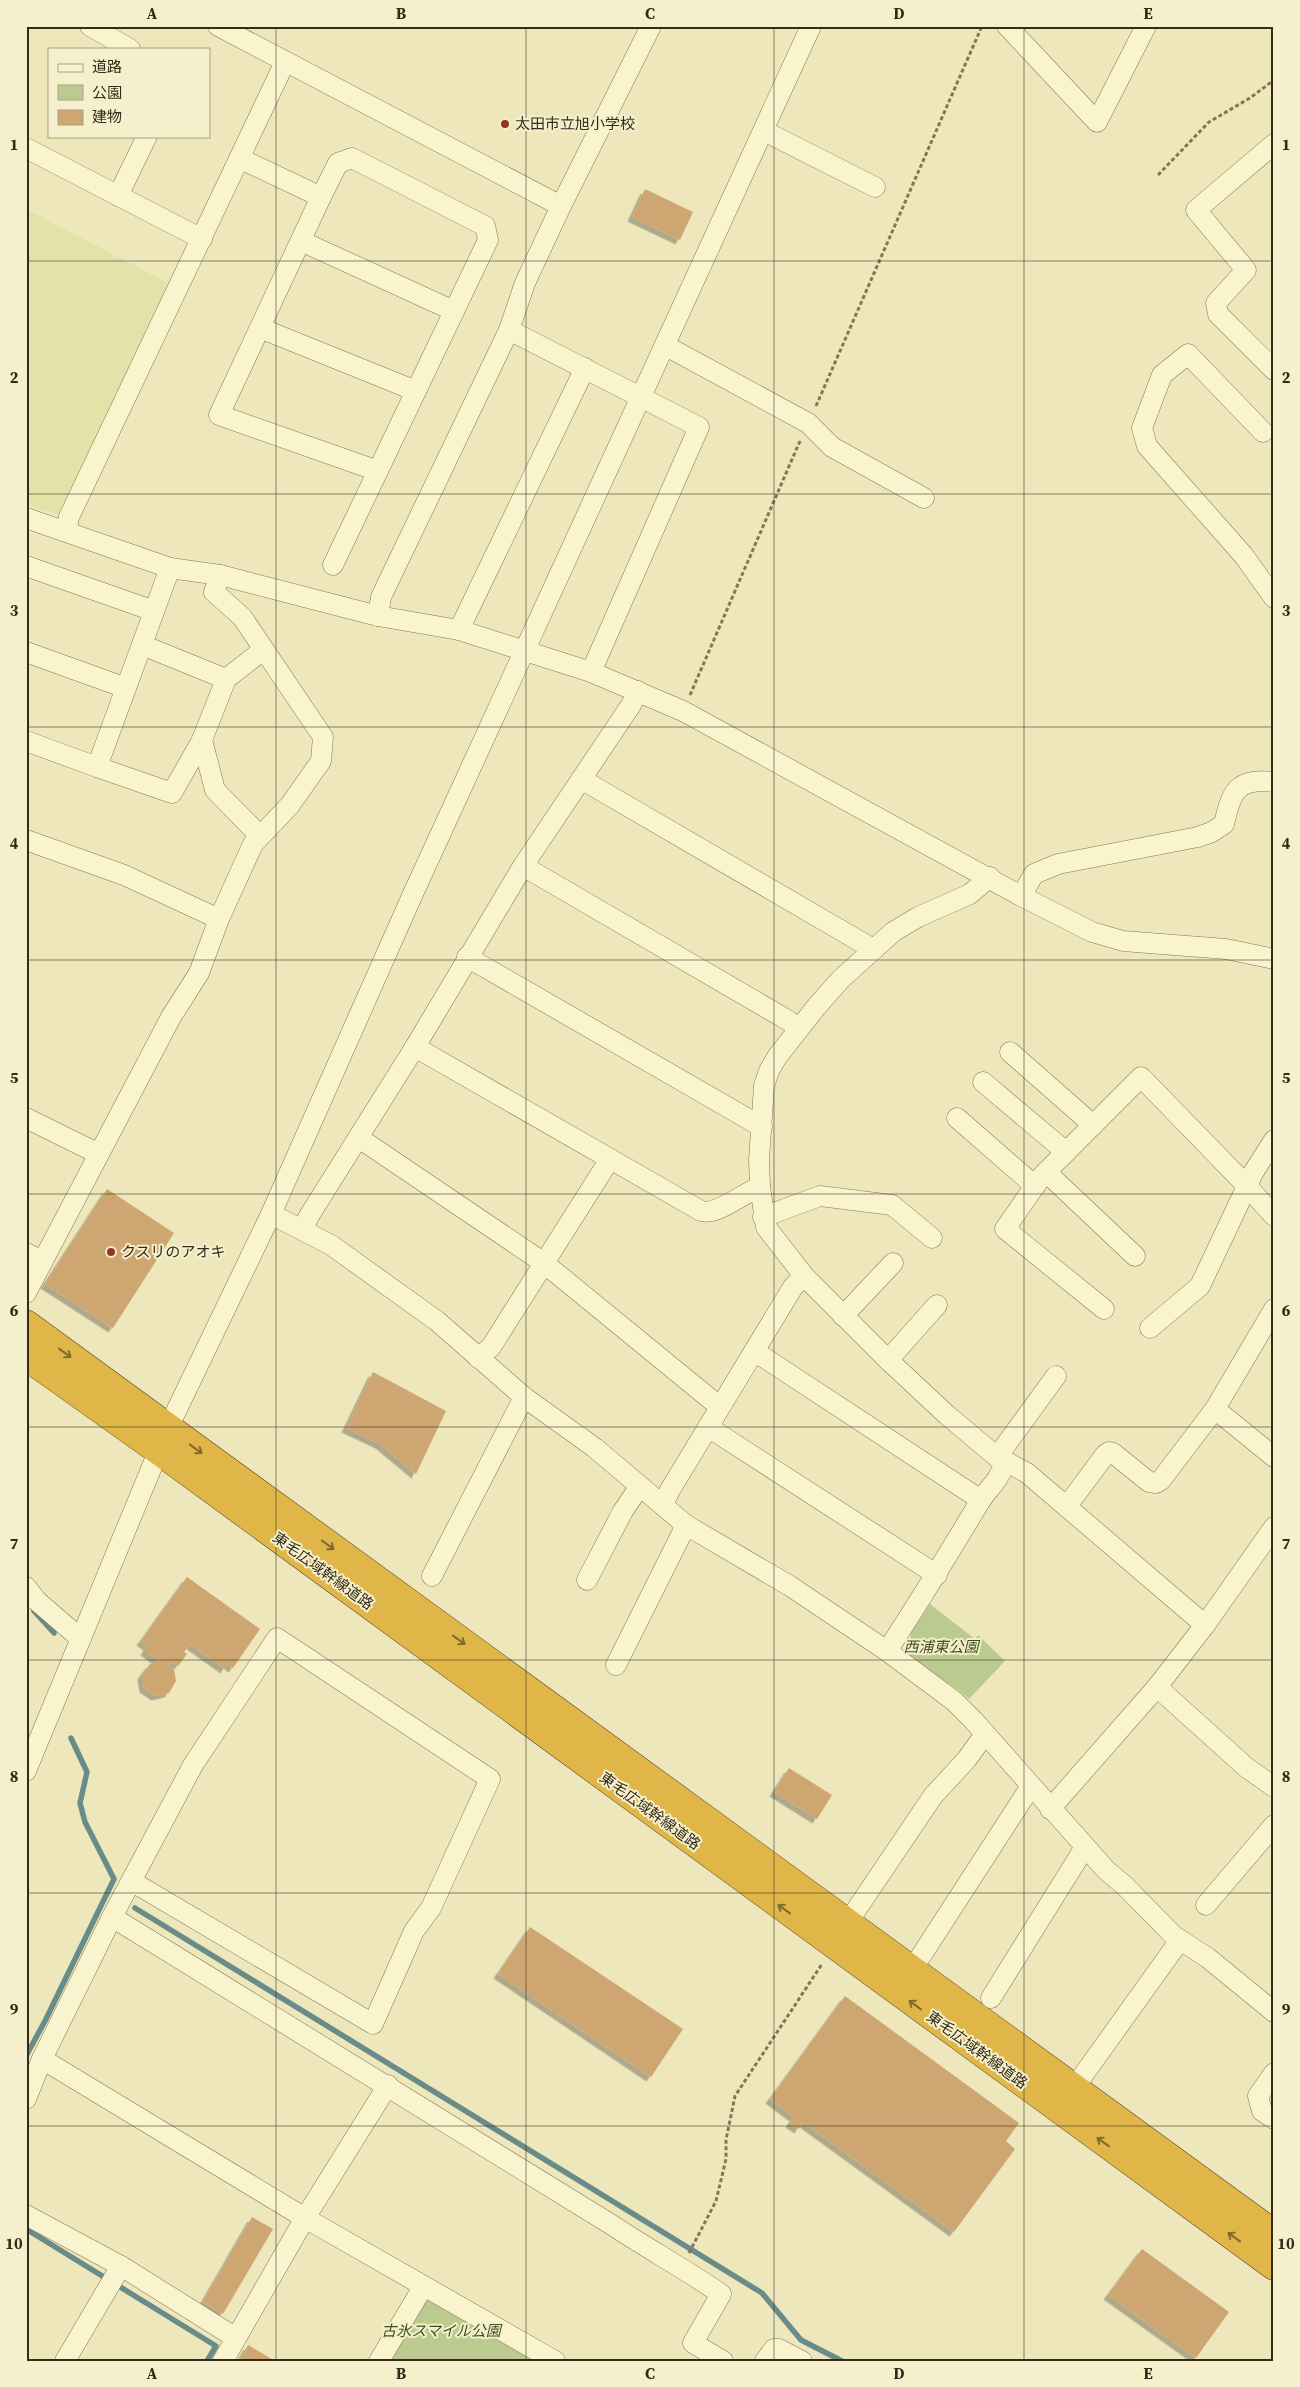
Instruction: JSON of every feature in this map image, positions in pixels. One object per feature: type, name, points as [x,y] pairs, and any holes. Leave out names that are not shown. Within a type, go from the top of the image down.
[{"type":"highway","name":"東毛広域幹線道路","points":[[26,1324],[163,1439],[834,1946],[1274,2266]]},
{"type":"highway","name":"東毛広域幹線道路","points":[[26,1356],[163,1439],[848,1922],[1274,2234]]},
{"type":"street","points":[[90,26],[128,48]]},
{"type":"street","points":[[218,26],[561,206]]},
{"type":"street","points":[[378,616],[381,597],[509,330],[525,283],[561,206],[651,26]]},
{"type":"street","points":[[26,1771],[163,1439],[271,1214],[412,896],[526,652],[811,26]]},
{"type":"street","points":[[1007,26],[1097,122],[1146,26]]},
{"type":"street","points":[[66,531],[70,517],[241,159],[285,62]]},
{"type":"street","points":[[764,131],[874,188]]},
{"type":"street","points":[[118,196],[146,138]]},
{"type":"street","points":[[1274,144],[1196,210],[1246,270],[1216,303],[1218,314],[1274,370]]},
{"type":"street","points":[[26,148],[202,239]]},
{"type":"street","points":[[332,565],[378,471],[488,240],[485,226],[352,158],[338,163],[219,415],[378,471]]},
{"type":"street","points":[[241,159],[321,197]]},
{"type":"street","points":[[301,241],[454,311]]},
{"type":"street","points":[[260,328],[416,391]]},
{"type":"street","points":[[509,330],[699,426],[591,672]]},
{"type":"street","points":[[666,346],[808,423],[832,448],[924,498]]},
{"type":"street","points":[[1263,432],[1188,354],[1162,375],[1142,428],[1146,446],[1244,556],[1274,598]]},
{"type":"street","points":[[459,630],[584,368]]},
{"type":"street","points":[[26,518],[170,568],[220,575],[378,616],[459,630],[591,672],[683,711],[990,877],[1021,896],[1092,932],[1123,941],[1226,949],[1274,959]]},
{"type":"street","points":[[26,566],[154,611]]},
{"type":"street","points":[[97,767],[170,568]]},
{"type":"street","points":[[26,1293],[34,1257],[99,1154],[171,1017],[199,973],[219,919],[253,844],[290,806],[321,761],[323,737],[242,617],[214,592],[220,575]]},
{"type":"street","points":[[142,645],[226,679]]},
{"type":"street","points":[[26,741],[172,793],[202,740],[226,679],[263,650]]},
{"type":"street","points":[[26,652],[126,688]]},
{"type":"street","points":[[304,1229],[309,1216],[415,1047],[523,866],[631,706],[638,691]]},
{"type":"street","points":[[202,740],[215,790],[260,836]]},
{"type":"street","points":[[581,779],[873,949]]},
{"type":"street","points":[[1021,896],[1034,874],[1058,864],[1198,837],[1212,832],[1224,824],[1231,796],[1237,789],[1259,780],[1274,782]]},
{"type":"street","points":[[26,840],[124,875],[219,919]]},
{"type":"street","points":[[523,866],[789,1021],[799,1029]]},
{"type":"street","points":[[990,877],[970,894],[918,917],[892,932],[841,979],[777,1057],[764,1086],[759,1160],[763,1217],[766,1228],[804,1276],[888,1360],[1001,1459],[1027,1473],[1205,1625]]},
{"type":"street","points":[[468,957],[762,1127]]},
{"type":"street","points":[[415,1047],[675,1197],[708,1213],[715,1212],[741,1195],[760,1187]]},
{"type":"street","points":[[1010,1052],[1093,1124]]},
{"type":"street","points":[[1104,1309],[1005,1229],[1040,1179],[1141,1077],[1274,1216]]},
{"type":"street","points":[[983,1082],[1066,1152]]},
{"type":"street","points":[[26,1118],[99,1154]]},
{"type":"street","points":[[957,1118],[1040,1179],[1135,1256]]},
{"type":"street","points":[[359,1138],[544,1264],[720,1407]]},
{"type":"street","points":[[1150,1328],[1200,1286],[1247,1186],[1274,1140]]},
{"type":"street","points":[[478,1358],[491,1347],[610,1159]]},
{"type":"street","points":[[763,1217],[820,1196],[838,1198],[892,1205],[932,1238]]},
{"type":"street","points":[[271,1214],[304,1229],[331,1245],[437,1321],[524,1396],[595,1448],[686,1525],[790,1586],[887,1651],[954,1701],[1106,1870],[1180,1940],[1208,1958],[1274,2012]]},
{"type":"street","points":[[843,1316],[893,1264]]},
{"type":"street","points":[[663,1505],[670,1490],[754,1351],[794,1287],[804,1276]]},
{"type":"street","points":[[888,1360],[937,1305]]},
{"type":"street","points":[[1067,1506],[1105,1455],[1110,1452],[1114,1453],[1149,1482],[1156,1483],[1161,1480],[1215,1409],[1274,1309]]},
{"type":"street","points":[[754,1351],[981,1500]]},
{"type":"street","points":[[887,1651],[937,1574],[981,1500],[1000,1477],[1001,1459],[1056,1376]]},
{"type":"street","points":[[432,1576],[524,1396]]},
{"type":"street","points":[[1215,1409],[1274,1457]]},
{"type":"street","points":[[708,1427],[937,1574]]},
{"type":"street","points":[[587,1580],[623,1511],[640,1486]]},
{"type":"street","points":[[616,1665],[686,1525]]},
{"type":"street","points":[[1050,1809],[1157,1687],[1205,1625],[1274,1527]]},
{"type":"street","points":[[26,1587],[37,1601],[82,1639]]},
{"type":"street","points":[[26,2099],[42,2059],[112,1917],[131,1881],[193,1764],[277,1638],[490,1779],[431,1908],[414,1931],[373,2024],[131,1881]]},
{"type":"street","points":[[1157,1687],[1247,1768],[1274,1787]]},
{"type":"street","points":[[848,1922],[933,1796],[966,1760],[985,1734]]},
{"type":"street","points":[[921,1956],[1031,1786]]},
{"type":"street","points":[[1206,1905],[1274,1825]]},
{"type":"street","points":[[991,1998],[1085,1847]]},
{"type":"street","points":[[112,1917],[388,2085],[642,2245],[681,2266],[721,2294],[693,2343],[724,2361]]},
{"type":"street","points":[[1074,2088],[1180,1940]]},
{"type":"street","points":[[42,2059],[422,2287],[555,2361]]},
{"type":"street","points":[[1274,2073],[1258,2096],[1262,2111],[1274,2119]]},
{"type":"street","points":[[223,2361],[305,2218],[388,2085]]},
{"type":"street","points":[[26,2214],[121,2266],[236,2338]]},
{"type":"street","points":[[65,2361],[121,2266]]},
{"type":"street","points":[[380,2361],[422,2287]]},
{"type":"street","points":[[765,2361],[774,2349],[779,2349],[802,2361]]},
{"type":"path","points":[[683,711],[982,26]]},
{"type":"path","points":[[1158,175],[1209,122],[1250,98],[1274,80]]},
{"type":"path","points":[[681,2266],[716,2201],[726,2159],[726,2140],[735,2096],[834,1946]]},
{"type":"green space","points":[[26,209],[172,285],[58,515],[26,504]]},
{"type":"green space","name":"西浦東公園","points":[[930,1604],[975,1639],[978,1635],[1005,1661],[969,1699],[909,1656],[911,1632]]},
{"type":"green space","name":"古氷スマイル公園","points":[[430,2290],[546,2361],[389,2361]]},
{"type":"building","points":[[645,189],[693,212],[680,240],[632,217]]},
{"type":"building","points":[[107,1189],[174,1233],[113,1328],[45,1284]]},
{"type":"building","points":[[373,1372],[446,1411],[416,1474],[380,1444],[346,1428]]},
{"type":"building","points":[[187,1577],[260,1629],[233,1668],[228,1664],[225,1669],[190,1644],[184,1652],[187,1654],[178,1666],[171,1662],[168,1666],[174,1669],[176,1681],[169,1693],[156,1696],[144,1688],[142,1675],[150,1664],[160,1662],[145,1651],[148,1646],[141,1641]]},
{"type":"building","points":[[789,1768],[832,1795],[817,1819],[774,1792]]},
{"type":"building","points":[[530,1927],[683,2029],[651,2077],[498,1974]]},
{"type":"building","points":[[845,1996],[1019,2123],[1006,2141],[1015,2149],[954,2232],[803,2122],[799,2129],[790,2123],[794,2117],[770,2099]]},
{"type":"building","points":[[252,2217],[273,2229],[223,2314],[203,2302]]},
{"type":"building","points":[[1142,2249],[1229,2312],[1196,2358],[1108,2295]]},
{"type":"building","points":[[248,2345],[275,2361],[239,2361]]},
{"type":"waterway","points":[[34,1611],[54,1633]]},
{"type":"waterway","points":[[26,2056],[114,1879],[85,1822],[80,1803],[87,1772],[71,1738]]},
{"type":"waterway","points":[[135,1908],[762,2293],[801,2340],[842,2361]]},
{"type":"waterway","points":[[26,2229],[216,2346],[207,2361]]},
{"type":"place","name":"太田市立旭小学校","points":[[505,124]]},
{"type":"place","name":"クスリのアオキ","points":[[111,1252]]}]
